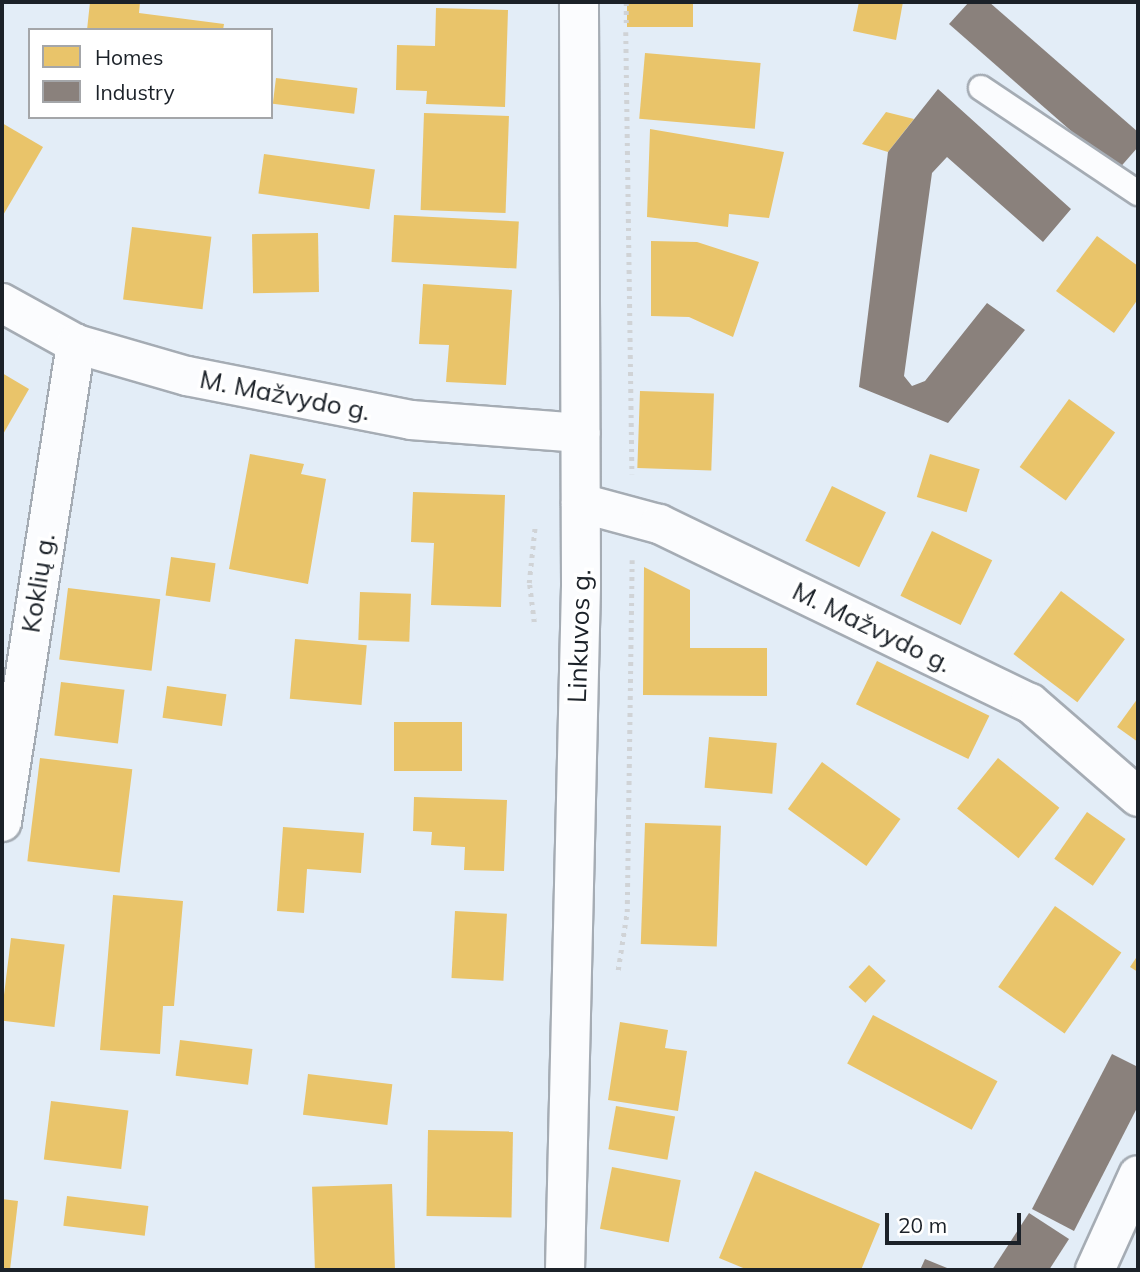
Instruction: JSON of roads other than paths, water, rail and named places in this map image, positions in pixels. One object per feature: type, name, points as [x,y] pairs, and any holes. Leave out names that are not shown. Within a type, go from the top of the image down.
[{"type":"street","name":"Linkuvos g.","points":[[565,1270],[581,503],[579,2]]},
{"type":"street","name":"M. Mažvydo g.","points":[[2,303],[76,344],[187,376],[411,420],[581,433]]},
{"type":"street","name":"Koklių g.","points":[[2,822],[76,344]]},
{"type":"street","name":"M. Mažvydo g.","points":[[581,503],[659,524],[1030,703],[1138,797]]},
{"type":"street","points":[[1095,1270],[1138,1175]]},
{"type":"lane","points":[[981,88],[1138,193]]}]
